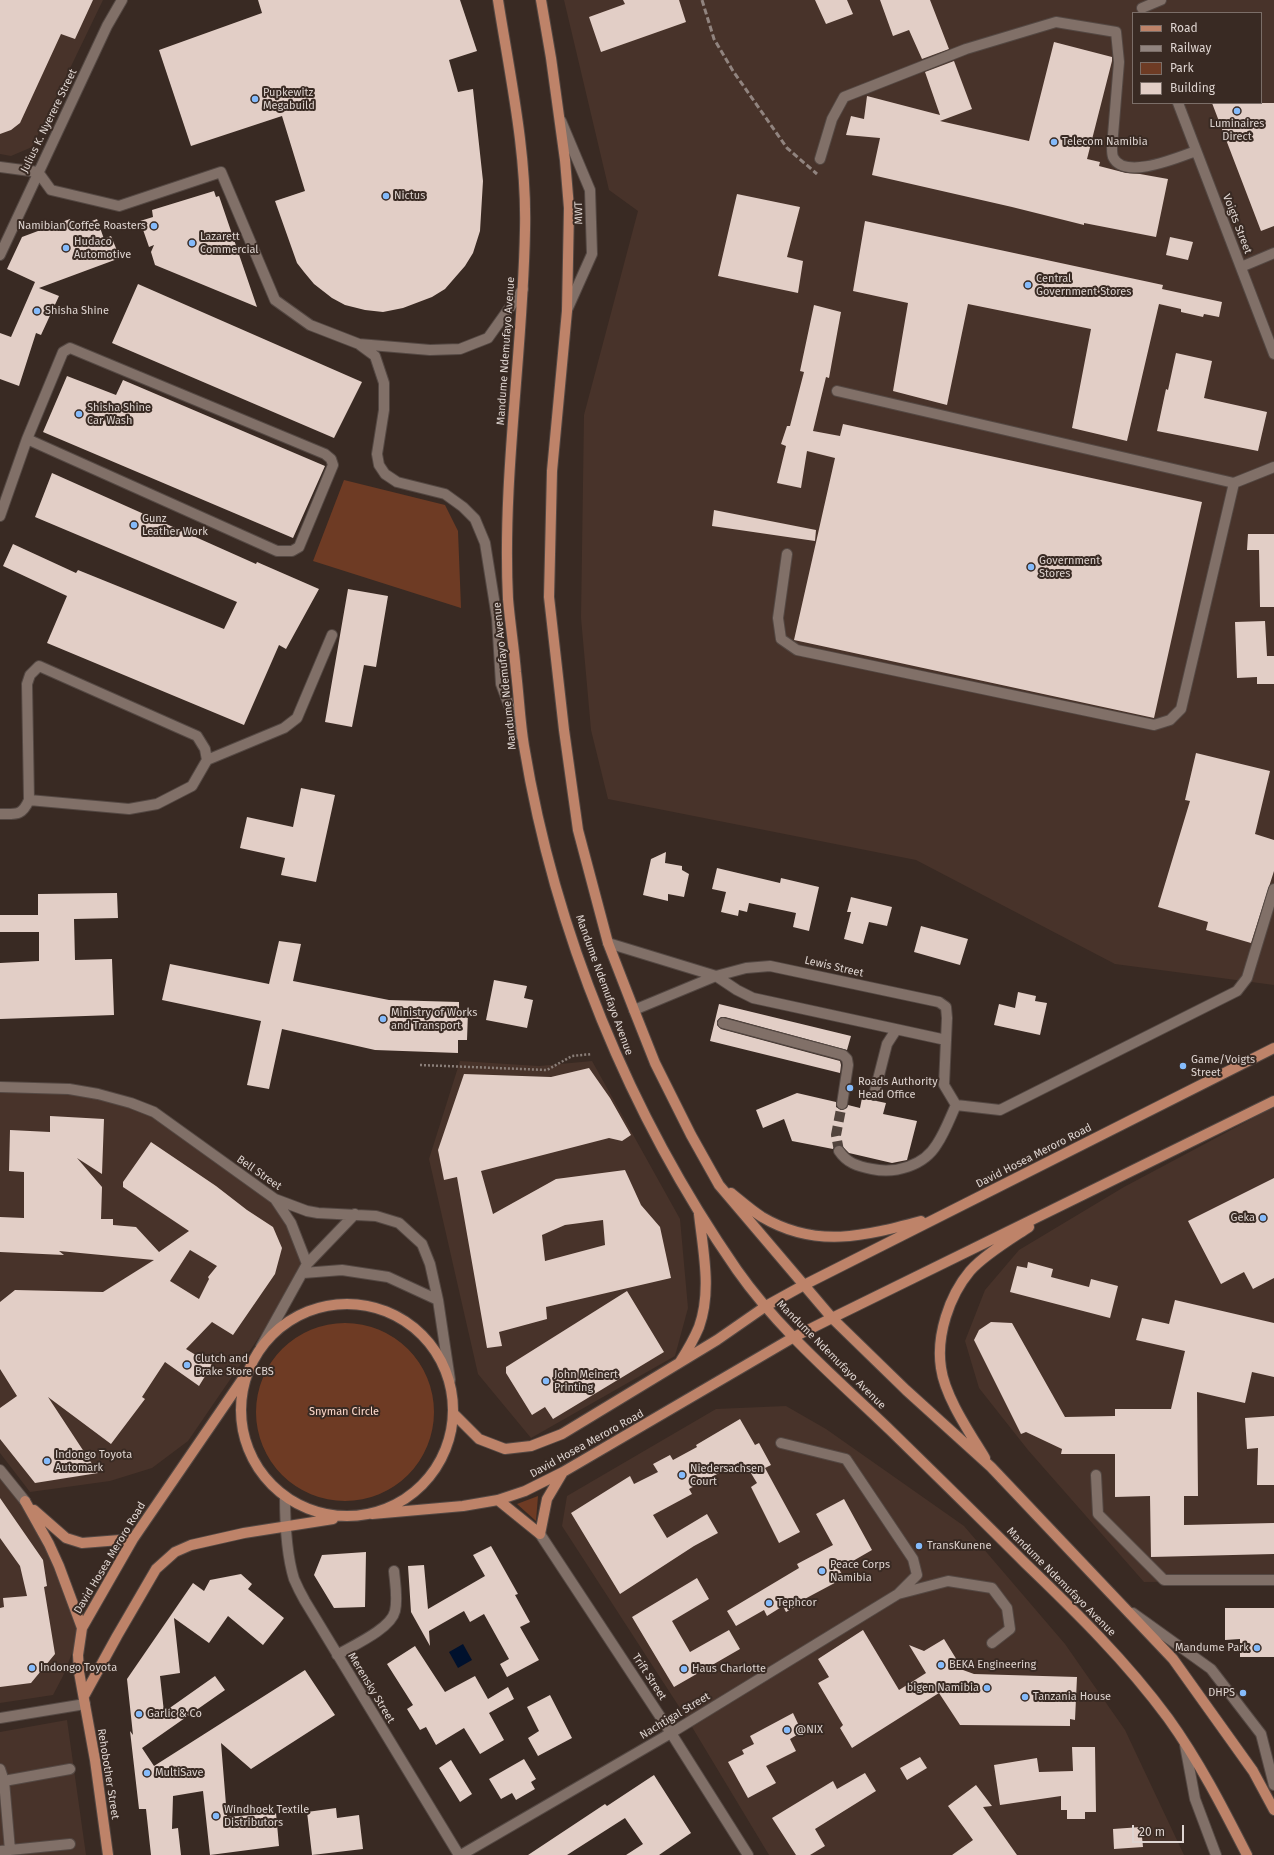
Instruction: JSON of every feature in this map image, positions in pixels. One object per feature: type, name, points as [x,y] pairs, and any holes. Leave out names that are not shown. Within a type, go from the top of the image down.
[{"type":"main road","name":"Mandume Ndemufayo Avenue","points":[[498,0],[515,107],[524,180],[526,228],[507,510],[508,601],[524,744],[545,848],[570,934],[601,1018],[644,1113],[699,1213],[741,1275],[794,1337],[1097,1633],[1169,1719],[1216,1793],[1247,1855]]},
{"type":"main road","name":"Mandume Ndemufayo Avenue","points":[[541,0],[559,116],[569,208],[566,312],[552,471],[549,597],[564,730],[578,830],[608,943],[655,1063],[687,1129],[719,1185],[832,1318],[906,1390],[991,1467],[1173,1659],[1253,1771],[1274,1810]]},
{"type":"main road","name":"David Hosea Meroro Road","points":[[454,1414],[479,1439],[505,1449],[531,1446],[562,1434],[679,1364],[766,1306],[804,1285],[1274,1048]]},
{"type":"main road","points":[[832,1318],[1274,1101]]},
{"type":"main road","points":[[719,1185],[763,1217],[802,1234],[837,1238],[880,1232],[940,1216]]},
{"type":"main road","points":[[991,1467],[949,1393],[941,1368],[940,1341],[947,1314],[956,1293],[971,1271],[1000,1247],[1058,1207]]},
{"type":"main road","points":[[679,1364],[699,1326],[704,1305],[705,1270],[699,1213]]},
{"type":"main road","points":[[85,1700],[117,1636],[156,1569],[175,1552],[191,1546],[285,1525],[349,1517],[372,1514],[398,1504],[420,1487],[438,1466],[449,1441],[454,1414],[450,1380],[435,1349],[412,1325],[382,1309],[349,1303],[316,1308],[285,1323],[261,1347],[247,1373],[240,1401],[242,1430],[251,1458],[268,1482],[285,1497],[304,1508],[326,1515],[349,1517]]},
{"type":"main road","name":"David Hosea Meroro Road","points":[[372,1514],[463,1506],[498,1500],[525,1491],[563,1472],[794,1337],[832,1318]]},
{"type":"main road","name":"David Hosea Meroro Road","points":[[85,1700],[79,1672],[78,1655],[82,1628],[133,1539],[247,1373]]},
{"type":"main road","points":[[498,1500],[540,1534],[547,1499],[563,1472]]},
{"type":"main road","points":[[25,1501],[66,1538],[82,1543],[133,1539]]},
{"type":"main road","points":[[25,1501],[49,1544],[59,1566],[82,1628]]},
{"type":"main road","name":"Rehobother Street","points":[[85,1700],[108,1855]]},
{"type":"street","name":"Julius K. Nyerere Street","points":[[0,254],[107,26],[122,0]]},
{"type":"street","points":[[1141,7],[1161,0]]},
{"type":"street","points":[[820,159],[832,119],[844,97],[966,49],[1056,22],[1116,32],[1119,62],[1112,147],[1113,156],[1118,163],[1141,168],[1154,166],[1196,152]]},
{"type":"street","name":"Voigts Street","points":[[1178,104],[1274,354]]},
{"type":"street","name":"MWT","points":[[559,116],[590,190],[592,254],[566,312]]},
{"type":"street","points":[[0,167],[38,172],[51,190],[119,206],[221,172],[275,300],[310,325],[359,344],[375,356],[384,383],[384,410],[377,454],[380,465],[385,474],[397,482],[445,494],[464,507],[475,519],[485,543],[497,618],[501,684],[524,744]]},
{"type":"street","points":[[1241,267],[1274,253]]},
{"type":"street","points":[[359,344],[430,350],[460,349],[488,338],[523,289]]},
{"type":"street","points":[[0,516],[27,438],[63,352],[70,348],[325,454],[331,459],[333,465],[299,547],[292,551],[277,552],[27,438]]},
{"type":"street","points":[[837,391],[1234,483],[1274,467]]},
{"type":"street","points":[[787,554],[778,618],[781,639],[797,650],[1154,725],[1170,720],[1181,709],[1234,483]]},
{"type":"street","points":[[29,800],[129,809],[157,804],[192,786],[208,760],[284,728],[297,718],[332,636]]},
{"type":"street","points":[[0,814],[18,814],[26,808],[29,800],[27,684],[30,675],[39,666],[197,736],[208,760]]},
{"type":"street","points":[[956,1105],[1000,1110],[1237,991],[1247,978],[1274,889]]},
{"type":"street","points":[[608,943],[716,976],[736,990],[753,998],[946,1040],[944,1085],[956,1105]]},
{"type":"street","name":"Lewis Street","points":[[634,1010],[716,976],[746,968],[770,966],[939,1002],[946,1007],[946,1040]]},
{"type":"street","points":[[723,1023],[843,1055],[847,1059],[848,1069],[842,1104]]},
{"type":"street","points":[[874,1095],[887,1044],[896,1030]]},
{"type":"street","name":"Bell Street","points":[[0,1088],[69,1089],[98,1094],[130,1103],[154,1112],[275,1199],[306,1211],[376,1216],[399,1223],[422,1244],[430,1264],[438,1300],[450,1380]]},
{"type":"street","points":[[839,1151],[844,1160],[858,1167],[884,1172],[905,1169],[923,1158],[937,1146],[956,1105]]},
{"type":"street","points":[[275,1199],[291,1223],[305,1268]]},
{"type":"street","points":[[261,1347],[305,1268],[342,1226],[355,1214]]},
{"type":"street","points":[[305,1268],[342,1270],[388,1277],[438,1300]]},
{"type":"street","points":[[782,1443],[846,1459],[913,1559],[917,1575],[898,1594]]},
{"type":"street","points":[[0,1470],[25,1501]]},
{"type":"street","points":[[1096,1475],[1098,1514],[1164,1580],[1274,1580]]},
{"type":"street","name":"Merensky Street","points":[[285,1497],[285,1525],[290,1560],[294,1579],[305,1602],[460,1855]]},
{"type":"street","name":"Trift Street","points":[[540,1534],[671,1733],[748,1855]]},
{"type":"street","points":[[337,1654],[365,1639],[390,1621],[395,1612],[394,1571]]},
{"type":"street","points":[[898,1594],[948,1581],[992,1588],[1007,1608],[1010,1629],[992,1643]]},
{"type":"street","name":"Nachtigal Street","points":[[460,1855],[671,1733],[898,1594]]},
{"type":"street","points":[[1122,1605],[1211,1669],[1261,1734],[1274,1785]]},
{"type":"street","points":[[0,1718],[85,1700]]},
{"type":"street","points":[[1185,1744],[1195,1799],[1216,1855]]},
{"type":"street","points":[[0,1769],[4,1781],[5,1851],[70,1844]]},
{"type":"street","points":[[4,1781],[70,1769]]},
{"type":"path","points":[[420,1065],[547,1070],[572,1056],[592,1054]]},
{"type":"shaded area","points":[[0,0],[103,0],[32,147],[11,156],[0,154]]},
{"type":"shaded area","points":[[564,0],[1274,0],[1274,985],[1115,964],[916,860],[608,799],[591,730],[581,618],[584,415],[638,211],[609,190]]},
{"type":"shaded area","points":[[460,1061],[539,1066],[592,1061],[680,1219],[688,1308],[675,1356],[531,1438],[478,1374],[429,1159]]},
{"type":"shaded area","points":[[0,1086],[69,1089],[154,1112],[275,1199],[300,1243],[303,1273],[188,1441],[152,1468],[110,1481],[30,1492],[0,1453]]},
{"type":"shaded area","points":[[1274,1107],[1274,1581],[1144,1582],[1028,1450],[979,1388],[965,1341],[985,1290],[1019,1250],[1124,1187]]},
{"type":"shaded area","points":[[786,1406],[826,1429],[964,1526],[1065,1644],[1125,1730],[1184,1855],[769,1855],[689,1722],[562,1526],[567,1496],[716,1409]]},
{"type":"shaded area","points":[[0,1470],[25,1501],[82,1628],[63,1676],[53,1695],[0,1703]]},
{"type":"shaded area","points":[[67,1720],[86,1855],[0,1855],[0,1732]]},
{"type":"green space","points":[[344,480],[445,505],[458,531],[461,608],[313,561]]},
{"type":"green space","name":"Snyman Circle","points":[[345,1323],[362,1325],[379,1330],[394,1338],[408,1349],[419,1363],[427,1378],[432,1395],[434,1412],[432,1429],[427,1446],[419,1461],[408,1475],[394,1486],[379,1494],[362,1499],[345,1501],[328,1499],[311,1494],[296,1486],[282,1475],[271,1461],[263,1446],[258,1429],[256,1412],[258,1395],[263,1378],[271,1363],[282,1349],[296,1338],[311,1330],[328,1325]]},
{"type":"green space","points":[[538,1496],[536,1521],[517,1504]]},
{"type":"water","points":[[463,1644],[472,1660],[458,1668],[449,1652]]},
{"type":"building","points":[[0,0],[93,0],[75,39],[61,34],[20,123],[11,130],[0,134]]},
{"type":"building","points":[[258,0],[460,0],[477,51],[449,60],[458,92],[473,89],[483,181],[480,231],[473,253],[465,266],[445,289],[432,297],[403,308],[383,312],[365,310],[345,305],[332,298],[314,284],[297,263],[275,201],[305,191],[282,116],[191,146],[159,50],[262,13]]},
{"type":"building","points":[[623,0],[679,0],[686,22],[601,52],[589,17],[625,4]]},
{"type":"building","points":[[815,0],[847,0],[853,14],[826,24]]},
{"type":"building","points":[[880,0],[930,0],[949,49],[922,59],[909,30],[893,36]]},
{"type":"building","points":[[1054,42],[1112,57],[1087,159],[1100,162],[1099,166],[1126,173],[1168,179],[1156,237],[1084,223],[1084,225],[872,175],[880,138],[846,135],[851,116],[864,119],[867,96],[940,115],[925,72],[954,61],[972,109],[940,121],[1029,141]]},
{"type":"building","points":[[1274,103],[1274,226],[1261,231],[1212,104]]},
{"type":"building","name":"Lazarett Commercial","points":[[214,191],[216,197],[219,196],[257,307],[155,265],[151,252],[154,245],[149,247],[140,221],[153,217],[152,210]]},
{"type":"building","points":[[737,194],[800,207],[787,257],[803,261],[798,293],[718,276]]},
{"type":"building","name":"Hudaco Automotive","points":[[70,219],[74,228],[97,219],[104,239],[111,236],[120,258],[39,288],[59,296],[41,335],[36,333],[19,386],[0,379],[0,333],[11,337],[35,282],[7,269],[22,237]]},
{"type":"building","points":[[865,221],[1163,285],[1162,289],[1222,302],[1219,317],[1204,314],[1203,317],[1181,312],[1181,309],[1159,304],[1127,441],[1072,428],[1091,329],[968,304],[947,405],[893,391],[908,303],[853,291]]},
{"type":"building","points":[[1170,237],[1193,242],[1188,260],[1166,255]]},
{"type":"building","points":[[138,284],[362,382],[334,438],[112,343]]},
{"type":"building","points":[[814,305],[841,312],[829,378],[826,377],[813,431],[840,436],[843,424],[1202,502],[1154,718],[794,640],[835,458],[807,451],[801,488],[777,483],[786,446],[781,444],[787,426],[790,426],[804,372],[800,371]]},
{"type":"building","points":[[1176,353],[1212,361],[1204,398],[1267,412],[1258,451],[1157,431]]},
{"type":"building","points":[[67,376],[116,395],[123,380],[325,466],[293,538],[43,432]]},
{"type":"building","points":[[52,473],[256,564],[257,562],[319,589],[286,649],[279,645],[244,725],[47,643],[67,596],[3,566],[13,544],[76,573],[78,570],[224,629],[237,602],[35,517]]},
{"type":"building","points":[[714,510],[816,530],[815,541],[712,526]]},
{"type":"building","points":[[1248,534],[1274,534],[1274,607],[1260,607],[1259,550],[1247,550]]},
{"type":"building","points":[[348,589],[388,596],[376,667],[364,665],[352,727],[325,722]]},
{"type":"building","points":[[1265,621],[1267,656],[1274,656],[1274,684],[1257,684],[1257,677],[1237,678],[1235,622]]},
{"type":"building","points":[[1196,753],[1270,771],[1255,834],[1274,840],[1274,871],[1251,943],[1206,930],[1208,922],[1158,907],[1190,801],[1185,800]]},
{"type":"building","points":[[301,788],[335,795],[316,882],[281,875],[285,858],[240,848],[247,817],[293,827]]},
{"type":"building","points":[[666,852],[665,863],[682,866],[682,870],[689,874],[684,897],[668,894],[668,901],[643,895],[651,859]]},
{"type":"building","points":[[717,868],[780,883],[781,878],[819,887],[809,931],[793,927],[796,913],[749,903],[747,912],[739,910],[738,916],[721,912],[726,892],[712,889]]},
{"type":"building","points":[[117,893],[118,918],[74,919],[75,960],[112,959],[114,1015],[0,1019],[0,963],[39,961],[39,932],[0,932],[0,915],[38,915],[38,894]]},
{"type":"building","points":[[851,897],[892,907],[887,926],[869,922],[863,944],[844,939],[851,912],[847,912]]},
{"type":"building","points":[[921,926],[968,939],[960,965],[914,952]]},
{"type":"building","points":[[279,941],[301,944],[293,981],[389,1000],[459,1002],[459,1012],[468,1012],[467,1040],[458,1040],[458,1053],[375,1050],[282,1029],[269,1089],[247,1085],[261,1021],[162,1000],[170,964],[269,984]]},
{"type":"building","points":[[494,980],[527,986],[524,998],[533,1000],[527,1028],[486,1020]]},
{"type":"building","points":[[1018,992],[1036,996],[1035,1001],[1047,1003],[1040,1035],[994,1025],[999,1004],[1015,1008]]},
{"type":"building","points":[[719,1004],[851,1036],[847,1050],[725,1017],[721,1017],[717,1021],[717,1025],[721,1029],[840,1061],[840,1073],[710,1041]]},
{"type":"building","points":[[589,1068],[610,1098],[631,1135],[622,1141],[609,1138],[481,1171],[493,1214],[556,1179],[625,1170],[641,1205],[660,1227],[671,1278],[546,1307],[547,1319],[499,1332],[502,1346],[487,1348],[457,1177],[444,1180],[438,1150],[464,1074],[551,1077]],"holes":[[[603,1220],[605,1245],[545,1261],[542,1235],[565,1225]]]},
{"type":"building","points":[[797,1093],[836,1102],[836,1107],[841,1110],[847,1108],[848,1105],[860,1108],[862,1098],[886,1103],[883,1114],[917,1121],[907,1160],[892,1163],[849,1153],[841,1145],[835,1146],[833,1149],[792,1141],[784,1119],[763,1128],[756,1110]]},
{"type":"building","points":[[50,1116],[104,1119],[102,1174],[77,1158],[102,1187],[101,1219],[113,1219],[113,1225],[136,1227],[159,1252],[189,1231],[123,1187],[123,1182],[151,1142],[273,1227],[282,1248],[275,1274],[233,1335],[212,1322],[186,1349],[212,1365],[199,1386],[165,1362],[142,1397],[145,1399],[111,1444],[48,1397],[98,1473],[35,1483],[0,1439],[0,1408],[17,1396],[0,1369],[0,1302],[15,1290],[103,1292],[154,1260],[59,1251],[64,1255],[0,1252],[0,1217],[24,1218],[24,1172],[9,1171],[10,1130],[50,1132]],"holes":[[[190,1250],[217,1266],[208,1277],[209,1279],[199,1299],[170,1281]]]},
{"type":"building","points":[[1274,1178],[1274,1278],[1253,1289],[1244,1272],[1221,1284],[1188,1221]]},
{"type":"building","points":[[1028,1262],[1053,1269],[1051,1277],[1089,1287],[1091,1279],[1118,1286],[1110,1318],[1010,1292],[1017,1266],[1027,1268]]},
{"type":"building","points":[[627,1291],[664,1352],[553,1419],[545,1407],[532,1415],[506,1373],[506,1367]]},
{"type":"building","points":[[1175,1300],[1274,1323],[1274,1377],[1252,1372],[1245,1403],[1197,1392],[1198,1496],[1184,1496],[1184,1525],[1274,1523],[1274,1554],[1151,1557],[1150,1496],[1115,1497],[1115,1454],[1061,1454],[1062,1449],[1026,1432],[1021,1434],[974,1340],[979,1330],[991,1322],[1012,1323],[1065,1417],[1115,1416],[1115,1409],[1171,1409],[1185,1351],[1136,1340],[1142,1318],[1169,1324]]},
{"type":"building","points":[[1274,1416],[1274,1485],[1257,1485],[1258,1448],[1247,1449],[1245,1418]]},
{"type":"building","points":[[740,1419],[755,1445],[759,1443],[771,1465],[765,1468],[800,1532],[779,1543],[751,1487],[757,1483],[746,1465],[741,1468],[738,1463],[689,1489],[692,1494],[653,1515],[667,1538],[707,1514],[718,1533],[694,1546],[620,1594],[571,1513],[630,1476],[634,1484],[658,1472],[653,1464],[670,1455],[673,1460],[697,1447],[696,1445]]},
{"type":"building","points":[[0,1498],[43,1560],[47,1586],[44,1587],[55,1654],[31,1683],[0,1687],[0,1608],[4,1607],[3,1598],[27,1596],[20,1566],[0,1538]]},
{"type":"building","points":[[844,1499],[872,1550],[839,1569],[844,1578],[799,1602],[800,1604],[786,1612],[783,1606],[767,1616],[764,1610],[736,1626],[727,1611],[799,1568],[797,1564],[833,1545],[816,1514]]},
{"type":"building","points":[[491,1546],[518,1594],[515,1595],[530,1622],[520,1627],[539,1660],[507,1677],[500,1664],[509,1659],[484,1614],[470,1622],[464,1611],[429,1631],[430,1646],[411,1612],[408,1566],[424,1565],[428,1609],[485,1576],[473,1555]]},
{"type":"building","points":[[366,1552],[365,1607],[334,1608],[314,1575],[322,1555]]},
{"type":"building","points":[[241,1574],[252,1584],[248,1589],[284,1618],[263,1645],[228,1616],[209,1643],[174,1618],[180,1673],[160,1676],[164,1712],[215,1676],[225,1690],[142,1748],[154,1766],[305,1670],[335,1715],[251,1769],[221,1743],[227,1817],[276,1813],[279,1846],[210,1855],[203,1791],[173,1796],[172,1829],[178,1828],[181,1855],[151,1855],[146,1809],[139,1809],[130,1731],[133,1735],[127,1679],[193,1583],[204,1591],[210,1580]]},
{"type":"building","points":[[697,1578],[709,1599],[672,1621],[690,1652],[729,1630],[740,1649],[674,1687],[632,1617]]},
{"type":"building","name":"Mandume Park","points":[[1225,1608],[1274,1608],[1274,1657],[1240,1657],[1240,1639],[1225,1640]]},
{"type":"building","points":[[863,1630],[899,1690],[926,1673],[909,1645],[924,1651],[944,1639],[963,1670],[974,1674],[1077,1677],[1075,1720],[1070,1719],[1070,1726],[960,1725],[939,1693],[852,1748],[840,1728],[843,1725],[818,1683],[829,1677],[818,1659]]},
{"type":"building","points":[[415,1646],[445,1692],[475,1676],[488,1699],[508,1687],[514,1699],[489,1713],[504,1740],[480,1754],[464,1728],[436,1745],[426,1727],[420,1730],[407,1709],[413,1705],[387,1664]]},
{"type":"building","points":[[550,1695],[572,1738],[538,1756],[528,1738],[539,1731],[527,1707]]},
{"type":"building","points":[[793,1713],[802,1732],[790,1739],[796,1751],[766,1766],[776,1783],[748,1798],[728,1762],[744,1754],[742,1750],[754,1744],[750,1736]]},
{"type":"building","points":[[1072,1747],[1095,1747],[1096,1812],[1085,1812],[1085,1819],[1067,1819],[1067,1810],[1061,1810],[1061,1796],[1000,1805],[994,1765],[1037,1758],[1039,1772],[1073,1771]]},
{"type":"building","points":[[920,1757],[927,1768],[907,1780],[900,1768]]},
{"type":"building","points":[[524,1759],[536,1779],[531,1782],[535,1789],[516,1800],[512,1793],[501,1799],[489,1779]]},
{"type":"building","points":[[451,1760],[472,1794],[460,1802],[439,1768]]},
{"type":"building","points":[[865,1773],[876,1791],[815,1829],[825,1846],[810,1855],[796,1855],[772,1818],[833,1781],[837,1789]]},
{"type":"building","points":[[654,1775],[691,1833],[659,1855],[626,1855],[643,1844],[625,1818],[567,1855],[528,1855],[605,1804],[607,1806]]},
{"type":"building","points":[[976,1785],[992,1806],[983,1807],[1017,1855],[952,1855],[973,1840],[948,1806]]},
{"type":"building","points":[[336,1808],[337,1818],[359,1815],[363,1849],[312,1855],[307,1812]]},
{"type":"building","points":[[1141,1827],[1143,1847],[1114,1849],[1113,1829]]},
{"type":"tunnel","points":[[839,1151],[836,1135],[842,1104]]},
{"type":"railway","points":[[702,0],[714,39],[733,71],[787,148],[817,174]]},
{"type":"place","name":"Pupkewitz Megabuild","points":[[255,99]]},
{"type":"place","name":"Luminaires Direct","points":[[1237,111]]},
{"type":"place","name":"Telecom Namibia","points":[[1054,142]]},
{"type":"place","name":"Nictus","points":[[386,196]]},
{"type":"place","name":"Namibian Coffee Roasters","points":[[154,226]]},
{"type":"place","name":"Lazarett Commercial","points":[[192,243]]},
{"type":"place","name":"Hudaco Automotive","points":[[66,248]]},
{"type":"place","name":"Central Government Stores","points":[[1028,285]]},
{"type":"place","name":"Shisha Shine","points":[[37,311]]},
{"type":"place","name":"Shisha Shine Car Wash","points":[[79,414]]},
{"type":"place","name":"Gunz Leather Work","points":[[134,525]]},
{"type":"place","name":"Government Stores","points":[[1031,567]]},
{"type":"place","name":"Ministry of Works and Transport","points":[[383,1019]]},
{"type":"place","name":"Game/Voigts Street","points":[[1183,1066]]},
{"type":"place","name":"Roads Authority Head Office","points":[[850,1088]]},
{"type":"place","name":"Geka","points":[[1263,1218]]},
{"type":"place","name":"Clutch and Brake Store CBS","points":[[187,1365]]},
{"type":"place","name":"John Meinert Printing","points":[[546,1381]]},
{"type":"place","name":"Indongo Toyota Automark","points":[[47,1461]]},
{"type":"place","name":"Niedersachsen Court","points":[[682,1475]]},
{"type":"place","name":"TransKunene","points":[[919,1546]]},
{"type":"place","name":"Peace Corps Namibia","points":[[822,1571]]},
{"type":"place","name":"Tephcor","points":[[769,1603]]},
{"type":"place","name":"Mandume Park","points":[[1257,1648]]},
{"type":"place","name":"BEKA Engineering","points":[[941,1665]]},
{"type":"place","name":"Indongo Toyota","points":[[32,1668]]},
{"type":"place","name":"Haus Charlotte","points":[[684,1669]]},
{"type":"place","name":"bigen Namibia","points":[[987,1688]]},
{"type":"place","name":"DHPS","points":[[1243,1693]]},
{"type":"place","name":"Tanzania House","points":[[1025,1697]]},
{"type":"place","name":"Garlic & Co","points":[[139,1714]]},
{"type":"place","name":"@NIX","points":[[787,1730]]},
{"type":"place","name":"MultiSave","points":[[147,1773]]},
{"type":"place","name":"Windhoek Textile Distributors","points":[[216,1816]]}]
